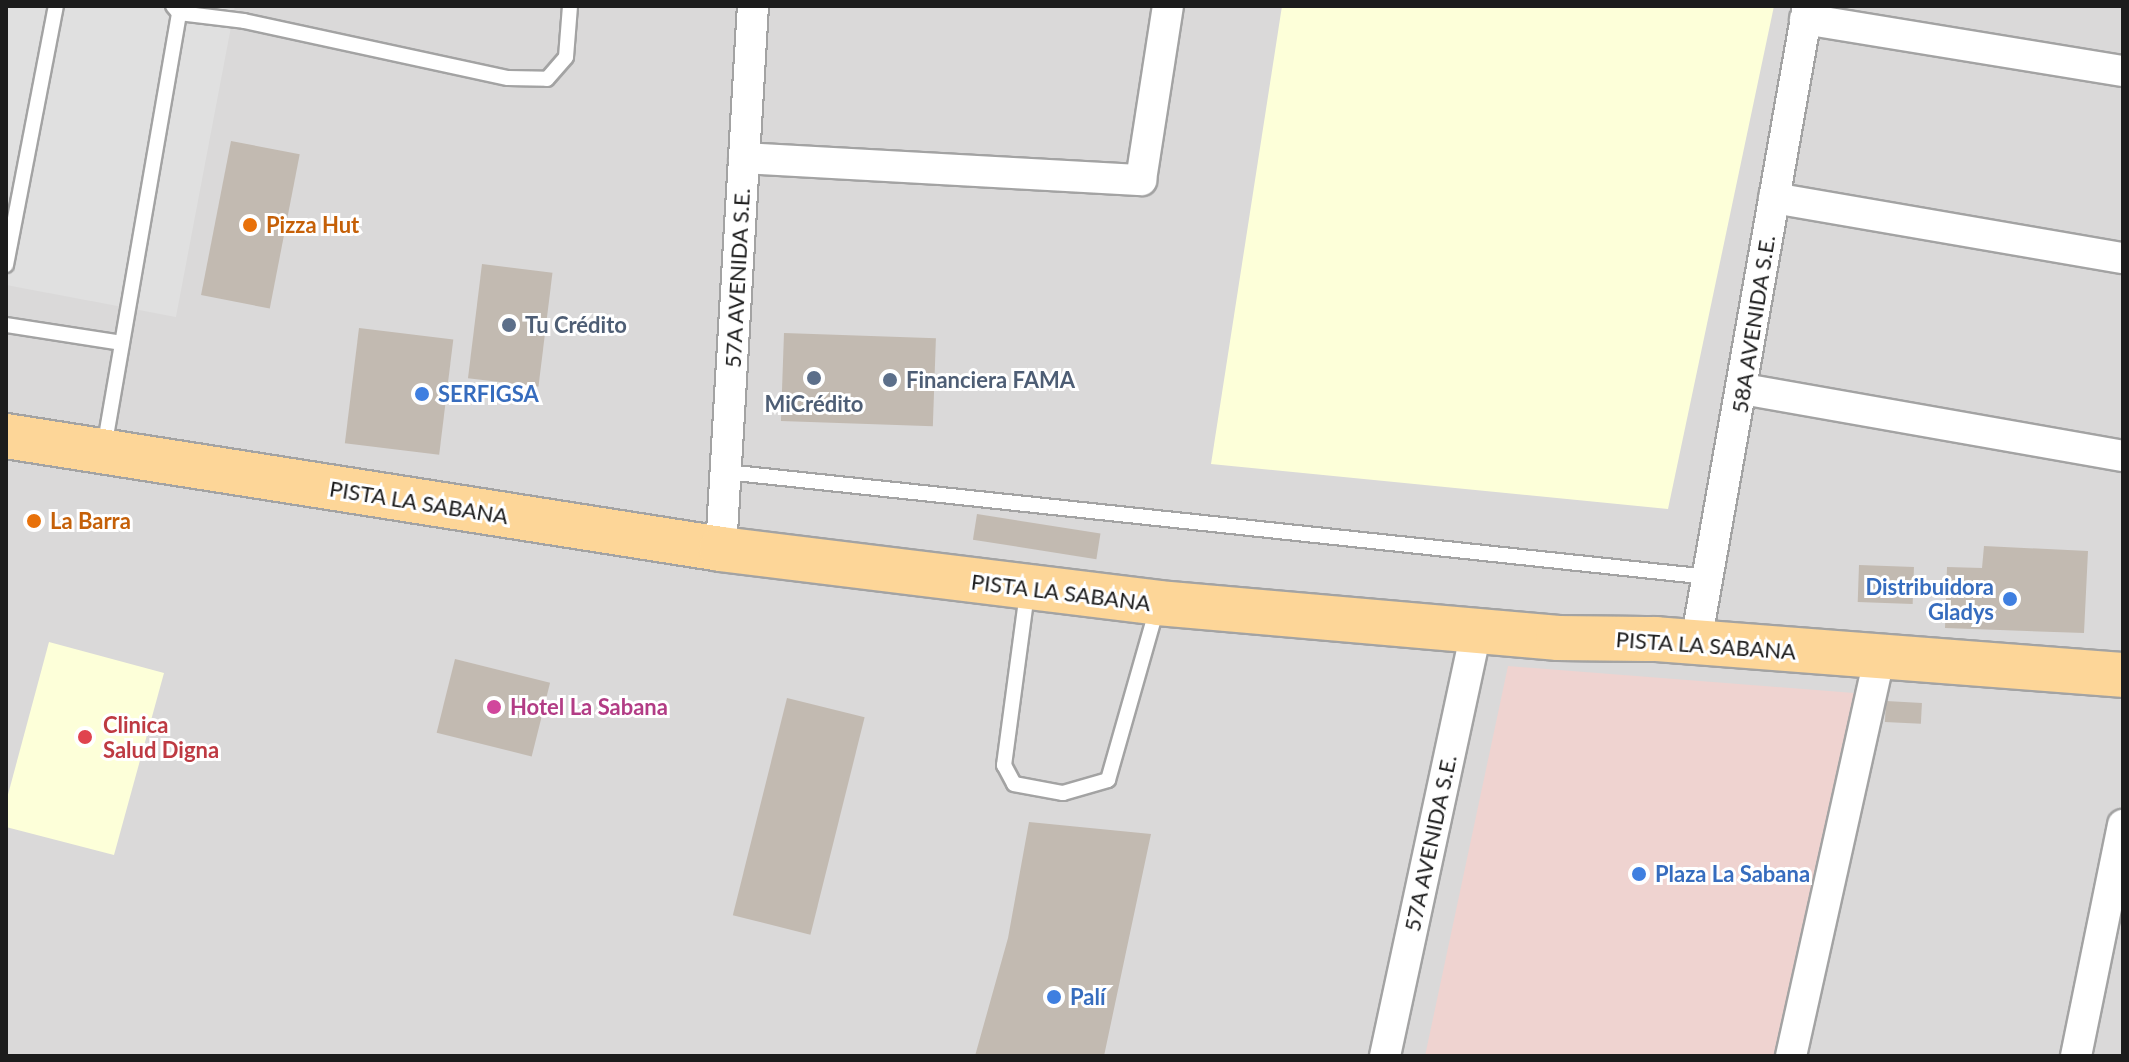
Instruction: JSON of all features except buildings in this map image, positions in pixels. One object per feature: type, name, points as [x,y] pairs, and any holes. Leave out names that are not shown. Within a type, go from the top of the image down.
[{"type":"main road","name":"PISTA LA SABANA","points":[[6,436],[721,549],[1158,603],[1476,631],[1696,642],[1879,659],[2123,675]]},
{"type":"street","name":"57A AVENIDA S.E.","points":[[721,549],[753,6]]},
{"type":"street","points":[[744,158],[1141,180],[1168,6]]},
{"type":"street","points":[[1806,12],[2123,71]]},
{"type":"street","name":"58A AVENIDA S.E.","points":[[1696,642],[1743,389],[1806,12]]},
{"type":"street","points":[[1774,198],[2123,258]]},
{"type":"street","points":[[1743,389],[2123,456]]},
{"type":"street","name":"57A AVENIDA S.E.","points":[[1385,1056],[1476,631]]},
{"type":"street","points":[[1791,1056],[1879,659]]},
{"type":"street","points":[[2076,1056],[2123,825]]},
{"type":"lane","points":[[6,265],[56,6]]},
{"type":"lane","points":[[103,453],[176,9],[245,14],[508,78],[547,79],[566,57],[570,6]]},
{"type":"lane","points":[[6,325],[122,343]]},
{"type":"lane","points":[[726,472],[1708,577]]},
{"type":"lane","points":[[1028,588],[1004,765],[1014,784],[1063,793],[1108,780],[1158,603]]},
{"type":"shaded area","points":[[6,6],[2123,6],[2123,1056],[6,1056]]},
{"type":"shaded area","points":[[8,6],[235,6],[176,317],[6,285]]},
{"type":"shaded area","points":[[1282,6],[1774,6],[1668,509],[1211,464]]},
{"type":"shaded area","name":"Clinica Salud Digna","points":[[49,642],[164,673],[114,855],[6,827],[6,802]]},
{"type":"shaded area","name":"Plaza La Sabana","points":[[1508,666],[1854,693],[1774,1056],[1425,1056]]},
{"type":"place","name":"Pizza Hut","points":[[250,225]]},
{"type":"place","name":"Tu Crédito","points":[[509,325]]},
{"type":"place","name":"MiCrédito","points":[[814,378]]},
{"type":"place","name":"Financiera FAMA","points":[[890,380]]},
{"type":"place","name":"SERFIGSA","points":[[422,394]]},
{"type":"place","name":"La Barra","points":[[34,521]]},
{"type":"place","name":"Distribuidora Gladys","points":[[2010,599]]},
{"type":"place","name":"Hotel La Sabana","points":[[494,707]]},
{"type":"place","name":"Clinica Salud Digna","points":[[85,737]]},
{"type":"place","name":"Plaza La Sabana","points":[[1639,874]]},
{"type":"place","name":"Palí","points":[[1054,997]]}]
